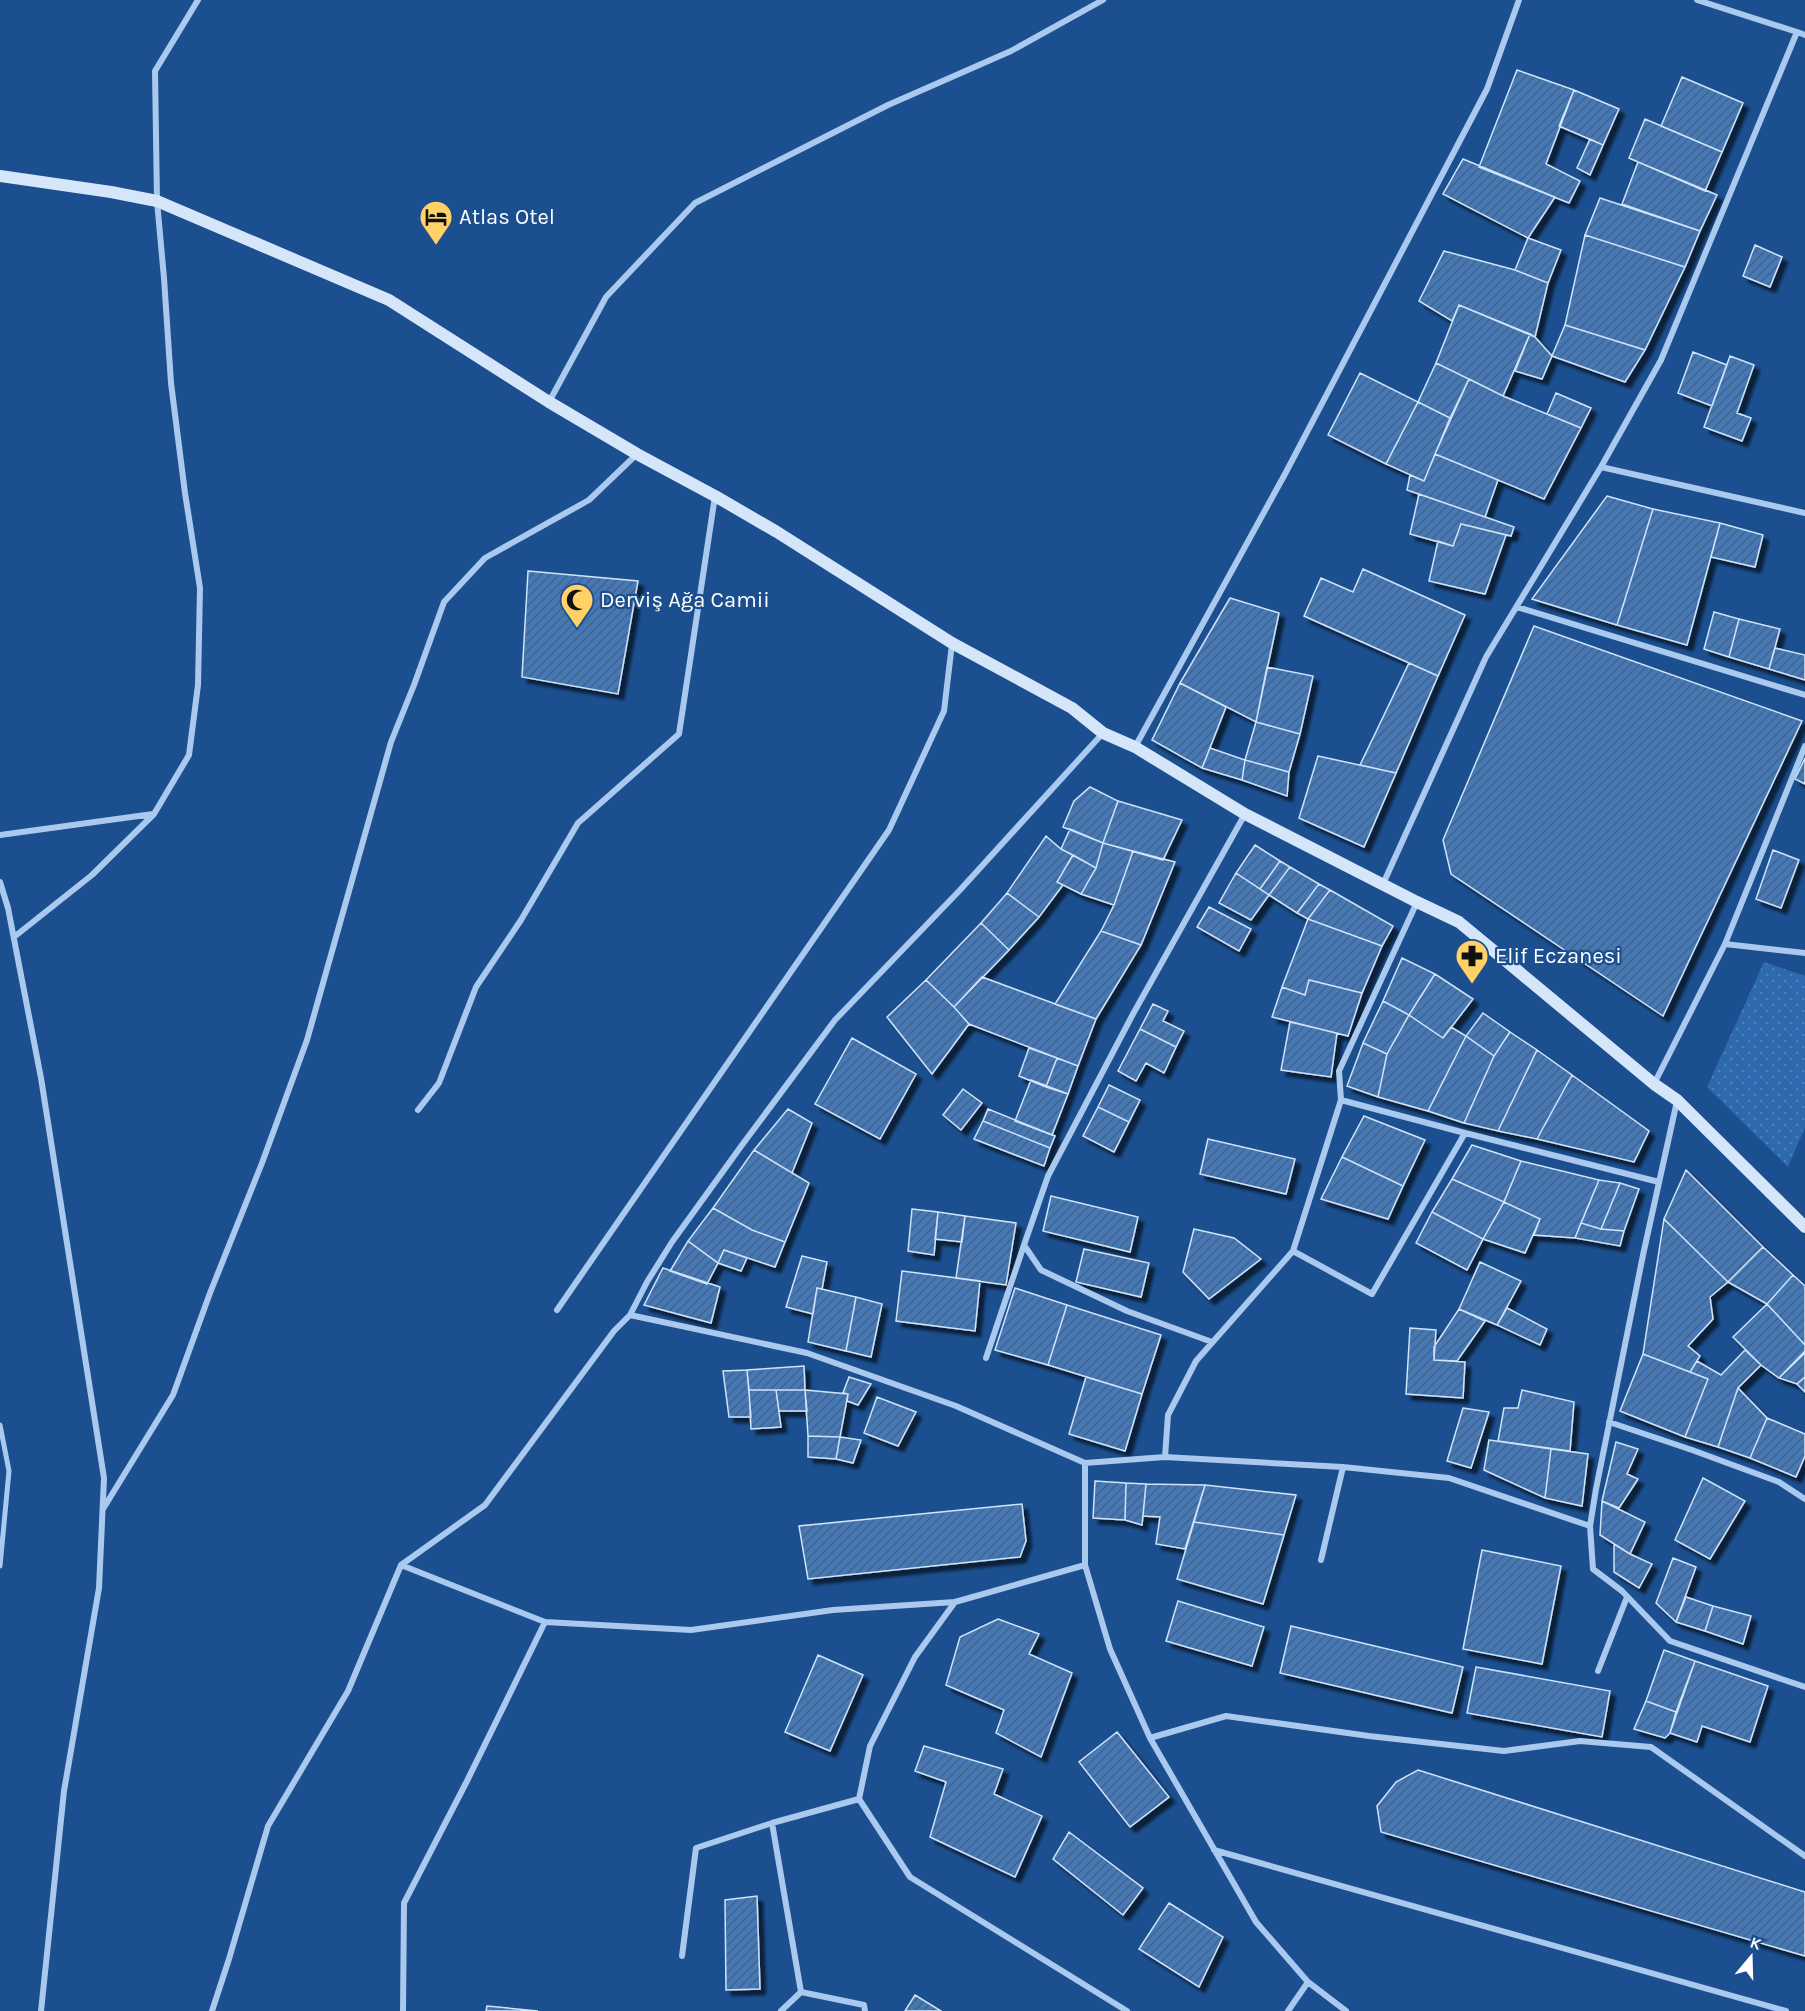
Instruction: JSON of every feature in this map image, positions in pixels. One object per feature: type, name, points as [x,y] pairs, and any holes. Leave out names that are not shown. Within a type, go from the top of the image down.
[{"type":"main road","points":[[0,176],[157,201],[389,300],[549,402],[777,532],[952,643],[1071,708],[1103,733],[1135,747],[1245,814],[1459,922],[1654,1084],[1677,1100],[1805,1227]]},
{"type":"street","points":[[14,937],[92,875],[154,814],[189,755],[198,685],[200,588],[171,383],[157,201],[155,71],[198,0]]},
{"type":"street","points":[[549,402],[606,297],[695,203],[888,105],[1011,51],[1102,0]]},
{"type":"street","points":[[1135,747],[1285,474],[1482,100],[1519,0]]},
{"type":"street","points":[[1697,0],[1805,34]]},
{"type":"street","points":[[1383,884],[1486,657],[1601,467],[1661,360],[1797,32]]},
{"type":"street","points":[[103,1509],[173,1395],[210,1293],[266,1152],[307,1040],[391,742],[444,602],[485,558],[589,500],[637,454]]},
{"type":"street","points":[[1601,467],[1805,513]]},
{"type":"street","points":[[418,1110],[439,1083],[476,987],[521,920],[578,823],[679,734],[715,496]]},
{"type":"street","points":[[1516,607],[1805,695]]},
{"type":"street","points":[[557,1310],[889,830],[944,711],[952,643]]},
{"type":"street","points":[[212,2011],[268,1826],[348,1691],[401,1564],[485,1505],[614,1331],[630,1315],[672,1242],[835,1020],[960,890],[1103,733]]},
{"type":"street","points":[[1654,1084],[1725,944],[1805,746]]},
{"type":"street","points":[[0,835],[154,814]]},
{"type":"street","points":[[986,1358],[1048,1176],[1133,1014],[1245,814]]},
{"type":"street","points":[[0,882],[14,937],[42,1078],[104,1478],[99,1588],[64,1791],[41,2011]]},
{"type":"street","points":[[1165,1457],[1168,1415],[1196,1361],[1293,1251],[1341,1100],[1339,1071],[1417,902]]},
{"type":"street","points":[[1725,944],[1805,953]]},
{"type":"street","points":[[1341,1100],[1659,1182]]},
{"type":"street","points":[[1677,1100],[1609,1422],[1590,1526],[1593,1569],[1627,1597],[1670,1641],[1805,1687]]},
{"type":"street","points":[[1293,1251],[1372,1294],[1465,1133]]},
{"type":"street","points":[[1024,1245],[1041,1270],[1126,1311],[1212,1342]]},
{"type":"street","points":[[630,1315],[807,1353],[956,1406],[1084,1463],[1165,1457],[1343,1467],[1449,1478],[1590,1526]]},
{"type":"street","points":[[1609,1422],[1779,1482],[1805,1499]]},
{"type":"street","points":[[0,1425],[9,1471],[0,1566]]},
{"type":"street","points":[[1084,1463],[1085,1565],[1110,1649],[1150,1738],[1256,1922],[1308,1982],[1346,2011]]},
{"type":"street","points":[[1322,1560],[1343,1467]]},
{"type":"street","points":[[401,1564],[545,1622],[691,1630],[833,1610],[955,1602],[1085,1565]]},
{"type":"street","points":[[1598,1671],[1627,1597]]},
{"type":"street","points":[[955,1602],[915,1657],[870,1746],[859,1799],[910,1877],[1127,2011]]},
{"type":"street","points":[[403,2011],[404,1903],[545,1622]]},
{"type":"street","points":[[1150,1738],[1226,1716],[1369,1736],[1504,1751],[1580,1741],[1651,1747],[1805,1856]]},
{"type":"street","points":[[682,1956],[696,1848],[772,1823],[859,1799]]},
{"type":"street","points":[[772,1823],[801,1992]]},
{"type":"street","points":[[1214,1850],[1786,2011]]},
{"type":"street","points":[[1288,2011],[1308,1982]]},
{"type":"street","points":[[781,2011],[801,1992]]},
{"type":"street","points":[[801,1992],[864,2005],[865,2011]]},
{"type":"shaded area","points":[[1764,962],[1805,976],[1805,1127],[1788,1167],[1707,1087]]},
{"type":"building","points":[[1517,70],[1574,90],[1546,164],[1580,181],[1569,203],[1479,167]]},
{"type":"building","points":[[1682,77],[1743,103],[1722,152],[1661,126]]},
{"type":"building","points":[[1574,90],[1619,109],[1603,145],[1559,126]]},
{"type":"building","points":[[1645,119],[1722,152],[1705,191],[1629,158]]},
{"type":"building","points":[[1590,139],[1603,145],[1590,175],[1577,168]]},
{"type":"building","points":[[1463,159],[1555,197],[1528,238],[1443,194]]},
{"type":"building","points":[[1638,162],[1717,195],[1700,231],[1622,204]]},
{"type":"building","points":[[1600,198],[1700,231],[1685,267],[1585,235]]},
{"type":"building","points":[[1585,235],[1685,267],[1645,350],[1565,325]]},
{"type":"building","points":[[1528,238],[1561,250],[1548,283],[1515,270]]},
{"type":"building","points":[[1755,245],[1782,257],[1770,287],[1743,276]]},
{"type":"building","points":[[1444,251],[1515,270],[1548,283],[1535,337],[1459,305],[1452,321],[1419,301]]},
{"type":"building","points":[[1459,305],[1530,334],[1503,396],[1436,363]]},
{"type":"building","points":[[1565,325],[1645,350],[1625,382],[1552,356]]},
{"type":"building","points":[[1530,334],[1552,356],[1542,379],[1515,371]]},
{"type":"building","points":[[1693,352],[1727,365],[1712,406],[1678,393]]},
{"type":"building","points":[[1730,356],[1754,365],[1737,413],[1751,418],[1742,441],[1704,427]]},
{"type":"building","points":[[1436,363],[1469,379],[1450,418],[1418,402]]},
{"type":"building","points":[[1360,373],[1418,402],[1386,464],[1328,435]]},
{"type":"building","points":[[1469,379],[1503,396],[1581,428],[1544,499],[1435,454]]},
{"type":"building","points":[[1556,393],[1591,408],[1581,428],[1547,414]]},
{"type":"building","points":[[1418,402],[1450,418],[1424,481],[1386,464]]},
{"type":"building","points":[[1435,454],[1498,480],[1485,517],[1407,490],[1410,475],[1424,481]]},
{"type":"building","points":[[1419,494],[1514,527],[1511,536],[1461,524],[1453,546],[1410,534]]},
{"type":"building","points":[[1607,496],[1653,509],[1617,625],[1532,599]]},
{"type":"building","points":[[1653,509],[1720,523],[1687,645],[1617,625]]},
{"type":"building","points":[[1720,523],[1763,535],[1755,567],[1711,557]]},
{"type":"building","points":[[1461,524],[1506,535],[1485,594],[1429,581],[1438,541],[1453,546]]},
{"type":"building","points":[[1363,569],[1465,615],[1438,676],[1304,616],[1321,578],[1353,592]]},
{"type":"building","name":"Derviş Ağa Camii","points":[[528,571],[638,581],[618,694],[522,677]]},
{"type":"building","points":[[1230,598],[1279,613],[1256,722],[1180,683]]},
{"type":"building","points":[[1714,612],[1739,619],[1729,657],[1704,649]]},
{"type":"building","points":[[1739,619],[1780,629],[1769,669],[1729,657]]},
{"type":"building","points":[[1534,626],[1802,721],[1663,1016],[1451,874],[1443,840]]},
{"type":"building","points":[[1775,648],[1805,655],[1805,680],[1769,669]]},
{"type":"building","points":[[1409,663],[1438,676],[1396,773],[1360,765]]},
{"type":"building","points":[[1267,667],[1313,676],[1300,734],[1256,722]]},
{"type":"building","points":[[1180,683],[1226,707],[1202,768],[1152,740]]},
{"type":"building","points":[[1256,722],[1300,734],[1289,772],[1245,760]]},
{"type":"building","points":[[1210,748],[1245,760],[1242,780],[1202,768]]},
{"type":"building","points":[[1318,756],[1396,773],[1364,847],[1299,818]]},
{"type":"building","points":[[1805,758],[1805,784],[1795,779]]},
{"type":"building","points":[[1245,760],[1289,772],[1287,796],[1242,780]]},
{"type":"building","points":[[1090,787],[1118,801],[1103,843],[1063,827],[1074,801]]},
{"type":"building","points":[[1118,801],[1182,820],[1163,860],[1103,843]]},
{"type":"building","points":[[1070,829],[1103,843],[1096,868],[1061,849]]},
{"type":"building","points":[[1046,836],[1061,849],[1073,855],[1057,882],[1063,885],[1039,917],[1007,893]]},
{"type":"building","points":[[1103,843],[1133,851],[1114,905],[1081,894],[1096,868]]},
{"type":"building","points":[[1255,845],[1280,861],[1260,889],[1236,873]]},
{"type":"building","points":[[1773,850],[1799,860],[1781,908],[1756,899]]},
{"type":"building","points":[[1133,851],[1175,862],[1141,945],[1101,931],[1114,905]]},
{"type":"building","points":[[1073,855],[1096,868],[1081,894],[1057,882]]},
{"type":"building","points":[[1280,861],[1290,867],[1269,895],[1260,889]]},
{"type":"building","points":[[1290,867],[1319,884],[1297,913],[1269,895]]},
{"type":"building","points":[[1236,873],[1269,895],[1251,920],[1219,903]]},
{"type":"building","points":[[1319,884],[1330,890],[1308,919],[1297,913]]},
{"type":"building","points":[[1330,890],[1393,926],[1382,946],[1308,919]]},
{"type":"building","points":[[1007,893],[1039,917],[1009,950],[981,923]]},
{"type":"building","points":[[1209,907],[1251,929],[1239,951],[1197,927]]},
{"type":"building","points":[[1308,919],[1382,946],[1362,993],[1309,980],[1305,995],[1282,987]]},
{"type":"building","points":[[981,923],[1009,950],[954,1007],[926,980]]},
{"type":"building","points":[[1101,931],[1141,945],[1096,1019],[1055,1004]]},
{"type":"building","points":[[1402,958],[1435,974],[1409,1015],[1383,1001]]},
{"type":"building","points":[[1435,974],[1473,999],[1443,1038],[1409,1015]]},
{"type":"building","points":[[982,977],[1096,1019],[1078,1066],[969,1024],[954,1007]]},
{"type":"building","points":[[926,980],[969,1024],[932,1074],[887,1017]]},
{"type":"building","points":[[1309,980],[1362,993],[1348,1036],[1272,1017],[1282,987],[1305,995]]},
{"type":"building","points":[[1383,1001],[1409,1015],[1387,1054],[1363,1043]]},
{"type":"building","points":[[1153,1004],[1168,1011],[1163,1021],[1184,1031],[1176,1047],[1140,1029]]},
{"type":"building","points":[[1483,1013],[1510,1032],[1494,1056],[1466,1036]]},
{"type":"building","points":[[1409,1015],[1443,1038],[1451,1027],[1466,1036],[1428,1111],[1378,1097],[1387,1054]]},
{"type":"building","points":[[1290,1022],[1337,1033],[1331,1077],[1281,1070]]},
{"type":"building","points":[[1140,1029],[1176,1047],[1164,1073],[1146,1063],[1136,1081],[1118,1071]]},
{"type":"building","points":[[1510,1032],[1537,1050],[1498,1131],[1464,1123],[1494,1056]]},
{"type":"building","points":[[1466,1036],[1494,1056],[1464,1123],[1428,1111]]},
{"type":"building","points":[[852,1038],[916,1074],[880,1139],[815,1104]]},
{"type":"building","points":[[1363,1043],[1387,1054],[1378,1097],[1347,1086]]},
{"type":"building","points":[[1029,1048],[1057,1058],[1046,1087],[1019,1076]]},
{"type":"building","points":[[1537,1050],[1572,1075],[1537,1139],[1498,1131]]},
{"type":"building","points":[[1057,1058],[1078,1066],[1068,1094],[1046,1087]]},
{"type":"building","points":[[1572,1075],[1649,1131],[1634,1162],[1537,1139]]},
{"type":"building","points":[[1031,1080],[1068,1094],[1052,1135],[1015,1121]]},
{"type":"building","points":[[1109,1085],[1140,1100],[1129,1122],[1098,1107]]},
{"type":"building","points":[[963,1089],[982,1103],[961,1130],[943,1115]]},
{"type":"building","points":[[1098,1107],[1129,1122],[1114,1152],[1083,1136]]},
{"type":"building","points":[[788,1109],[812,1123],[792,1173],[754,1150]]},
{"type":"building","points":[[988,1109],[1055,1136],[1050,1148],[983,1121]]},
{"type":"building","points":[[1364,1116],[1425,1140],[1403,1186],[1342,1157]]},
{"type":"building","points":[[983,1121],[1050,1148],[1044,1166],[974,1139]]},
{"type":"building","points":[[1208,1139],[1295,1159],[1286,1194],[1200,1174]]},
{"type":"building","points":[[1472,1145],[1521,1161],[1504,1202],[1452,1179]]},
{"type":"building","points":[[754,1150],[809,1183],[785,1242],[752,1230],[713,1208]]},
{"type":"building","points":[[1342,1157],[1403,1186],[1388,1219],[1321,1199]]},
{"type":"building","points":[[1521,1161],[1599,1180],[1575,1238],[1534,1235],[1540,1219],[1504,1202]]},
{"type":"building","points":[[1686,1170],[1763,1247],[1728,1282],[1664,1219]]},
{"type":"building","points":[[1452,1179],[1504,1202],[1483,1239],[1432,1212]]},
{"type":"building","points":[[1599,1180],[1620,1183],[1601,1229],[1581,1223]]},
{"type":"building","points":[[1620,1183],[1639,1189],[1624,1231],[1601,1229]]},
{"type":"building","points":[[1051,1196],[1138,1217],[1130,1252],[1043,1231]]},
{"type":"building","points":[[1504,1202],[1540,1219],[1525,1253],[1483,1239]]},
{"type":"building","points":[[713,1208],[752,1230],[785,1242],[775,1267],[724,1250],[718,1263],[688,1241]]},
{"type":"building","points":[[912,1209],[938,1212],[934,1255],[908,1251]]},
{"type":"building","points":[[938,1212],[965,1216],[962,1242],[935,1239]]},
{"type":"building","points":[[1432,1212],[1483,1239],[1467,1270],[1416,1243]]},
{"type":"building","points":[[965,1216],[1016,1223],[1006,1285],[956,1278]]},
{"type":"building","points":[[1664,1219],[1728,1282],[1710,1297],[1713,1319],[1688,1346],[1700,1356],[1690,1372],[1643,1354]]},
{"type":"building","points":[[1581,1223],[1601,1229],[1624,1231],[1620,1246],[1575,1238]]},
{"type":"building","points":[[1194,1229],[1234,1238],[1261,1259],[1209,1299],[1183,1272]]},
{"type":"building","points":[[688,1241],[718,1263],[707,1284],[670,1271]]},
{"type":"building","points":[[1763,1247],[1793,1275],[1767,1304],[1728,1282]]},
{"type":"building","points":[[1084,1249],[1149,1263],[1141,1297],[1076,1282]]},
{"type":"building","points":[[724,1250],[747,1258],[741,1271],[718,1263]]},
{"type":"building","points":[[802,1256],[827,1262],[822,1289],[817,1288],[813,1314],[786,1307]]},
{"type":"building","points":[[1480,1262],[1521,1281],[1497,1325],[1459,1309]]},
{"type":"building","points":[[663,1268],[720,1287],[711,1323],[644,1305]]},
{"type":"building","points":[[902,1271],[980,1281],[975,1331],[896,1321]]},
{"type":"building","points":[[1793,1275],[1805,1286],[1805,1345],[1767,1304]]},
{"type":"building","points":[[817,1288],[856,1297],[846,1351],[808,1342]]},
{"type":"building","points":[[1015,1288],[1067,1305],[1048,1365],[995,1350]]},
{"type":"building","points":[[856,1297],[882,1304],[871,1357],[846,1351]]},
{"type":"building","points":[[1767,1304],[1805,1345],[1805,1351],[1779,1378],[1761,1365],[1733,1337]]},
{"type":"building","points":[[1067,1305],[1161,1335],[1142,1394],[1048,1365]]},
{"type":"building","points":[[1507,1308],[1547,1329],[1540,1345],[1497,1325]]},
{"type":"building","points":[[1459,1309],[1485,1321],[1457,1361],[1434,1360],[1434,1347]]},
{"type":"building","points":[[1410,1328],[1436,1330],[1434,1360],[1465,1362],[1463,1398],[1406,1394]]},
{"type":"building","points":[[1745,1350],[1761,1365],[1738,1388],[1718,1447],[1685,1437],[1708,1379],[1690,1372],[1697,1361],[1721,1375]]},
{"type":"building","points":[[1805,1353],[1805,1377],[1797,1384],[1779,1378]]},
{"type":"building","points":[[1643,1354],[1708,1379],[1685,1437],[1620,1411]]},
{"type":"building","points":[[804,1366],[805,1390],[749,1390],[747,1370]]},
{"type":"building","points":[[747,1370],[751,1417],[729,1417],[723,1371]]},
{"type":"building","points":[[849,1377],[871,1384],[858,1405],[847,1401],[848,1394],[843,1393]]},
{"type":"building","points":[[1086,1377],[1142,1394],[1125,1451],[1069,1434]]},
{"type":"building","points":[[1805,1377],[1805,1392],[1797,1384]]},
{"type":"building","points":[[1738,1388],[1767,1418],[1750,1458],[1718,1447]]},
{"type":"building","points":[[749,1390],[776,1390],[781,1427],[751,1429]]},
{"type":"building","points":[[776,1390],[805,1390],[807,1411],[779,1411]]},
{"type":"building","points":[[805,1390],[848,1394],[840,1437],[808,1436]]},
{"type":"building","points":[[1522,1390],[1574,1402],[1570,1451],[1498,1441],[1504,1408],[1518,1408]]},
{"type":"building","points":[[877,1397],[916,1412],[898,1446],[864,1433]]},
{"type":"building","points":[[1463,1408],[1489,1412],[1471,1468],[1447,1461]]},
{"type":"building","points":[[1767,1418],[1805,1434],[1805,1456],[1796,1477],[1750,1458]]},
{"type":"building","points":[[808,1436],[840,1437],[836,1459],[808,1457]]},
{"type":"building","points":[[840,1437],[861,1440],[853,1463],[836,1459]]},
{"type":"building","points":[[1489,1440],[1551,1449],[1545,1498],[1484,1470]]},
{"type":"building","points":[[1616,1442],[1638,1449],[1627,1474],[1638,1479],[1619,1508],[1602,1501]]},
{"type":"building","points":[[1551,1449],[1588,1454],[1582,1506],[1545,1498]]},
{"type":"building","points":[[1703,1478],[1745,1501],[1710,1559],[1675,1540]]},
{"type":"building","points":[[1095,1481],[1126,1483],[1125,1520],[1093,1518]]},
{"type":"building","points":[[1126,1483],[1146,1484],[1142,1525],[1125,1520]]},
{"type":"building","points":[[1146,1484],[1205,1485],[1185,1549],[1156,1544],[1160,1517],[1143,1516]]},
{"type":"building","points":[[1205,1485],[1296,1495],[1284,1535],[1194,1522]]},
{"type":"building","points":[[1602,1501],[1645,1522],[1630,1554],[1600,1535]]},
{"type":"building","points":[[1022,1504],[1026,1541],[1020,1557],[808,1579],[799,1526]]},
{"type":"building","points":[[1194,1522],[1284,1535],[1263,1604],[1177,1579]]},
{"type":"building","points":[[1614,1544],[1652,1564],[1639,1588],[1614,1572]]},
{"type":"building","points":[[1482,1550],[1561,1566],[1542,1664],[1463,1649]]},
{"type":"building","points":[[1673,1558],[1696,1567],[1676,1622],[1656,1603]]},
{"type":"building","points":[[1686,1597],[1713,1606],[1705,1631],[1676,1622]]},
{"type":"building","points":[[1178,1601],[1264,1627],[1252,1666],[1166,1641]]},
{"type":"building","points":[[1713,1606],[1751,1616],[1743,1644],[1705,1631]]},
{"type":"building","points":[[998,1619],[1039,1634],[1029,1654],[1072,1673],[1041,1757],[996,1733],[1004,1710],[946,1685],[960,1637]]},
{"type":"building","points":[[1291,1626],[1463,1667],[1452,1713],[1280,1673]]},
{"type":"building","points":[[1664,1650],[1695,1661],[1676,1712],[1646,1701]]},
{"type":"building","points":[[818,1655],[863,1675],[830,1751],[785,1732]]},
{"type":"building","points":[[1695,1661],[1768,1686],[1750,1742],[1702,1726],[1697,1742],[1670,1733]]},
{"type":"building","points":[[1476,1667],[1610,1691],[1602,1737],[1467,1713]]},
{"type":"building","points":[[1646,1701],[1676,1712],[1670,1733],[1665,1738],[1634,1729]]},
{"type":"building","points":[[1117,1732],[1169,1797],[1130,1827],[1079,1762]]},
{"type":"building","points":[[924,1746],[1003,1769],[994,1794],[1042,1816],[1015,1877],[930,1837],[946,1782],[915,1771]]},
{"type":"building","points":[[1418,1770],[1805,1892],[1805,1956],[1381,1832],[1377,1806],[1396,1782]]},
{"type":"building","points":[[1069,1832],[1143,1888],[1123,1915],[1053,1859]]},
{"type":"building","points":[[757,1896],[760,1989],[726,1990],[725,1900]]},
{"type":"building","points":[[1169,1903],[1223,1937],[1199,1987],[1139,1949]]},
{"type":"building","points":[[915,1995],[941,2011],[905,2011]]},
{"type":"building","points":[[487,2006],[538,2011],[486,2011]]},
{"type":"place","name":"Atlas Otel","points":[[436,246]]},
{"type":"place","name":"Derviş Ağa Camii","points":[[577,629]]},
{"type":"place","name":"Elif Eczanesi","points":[[1472,985]]}]
